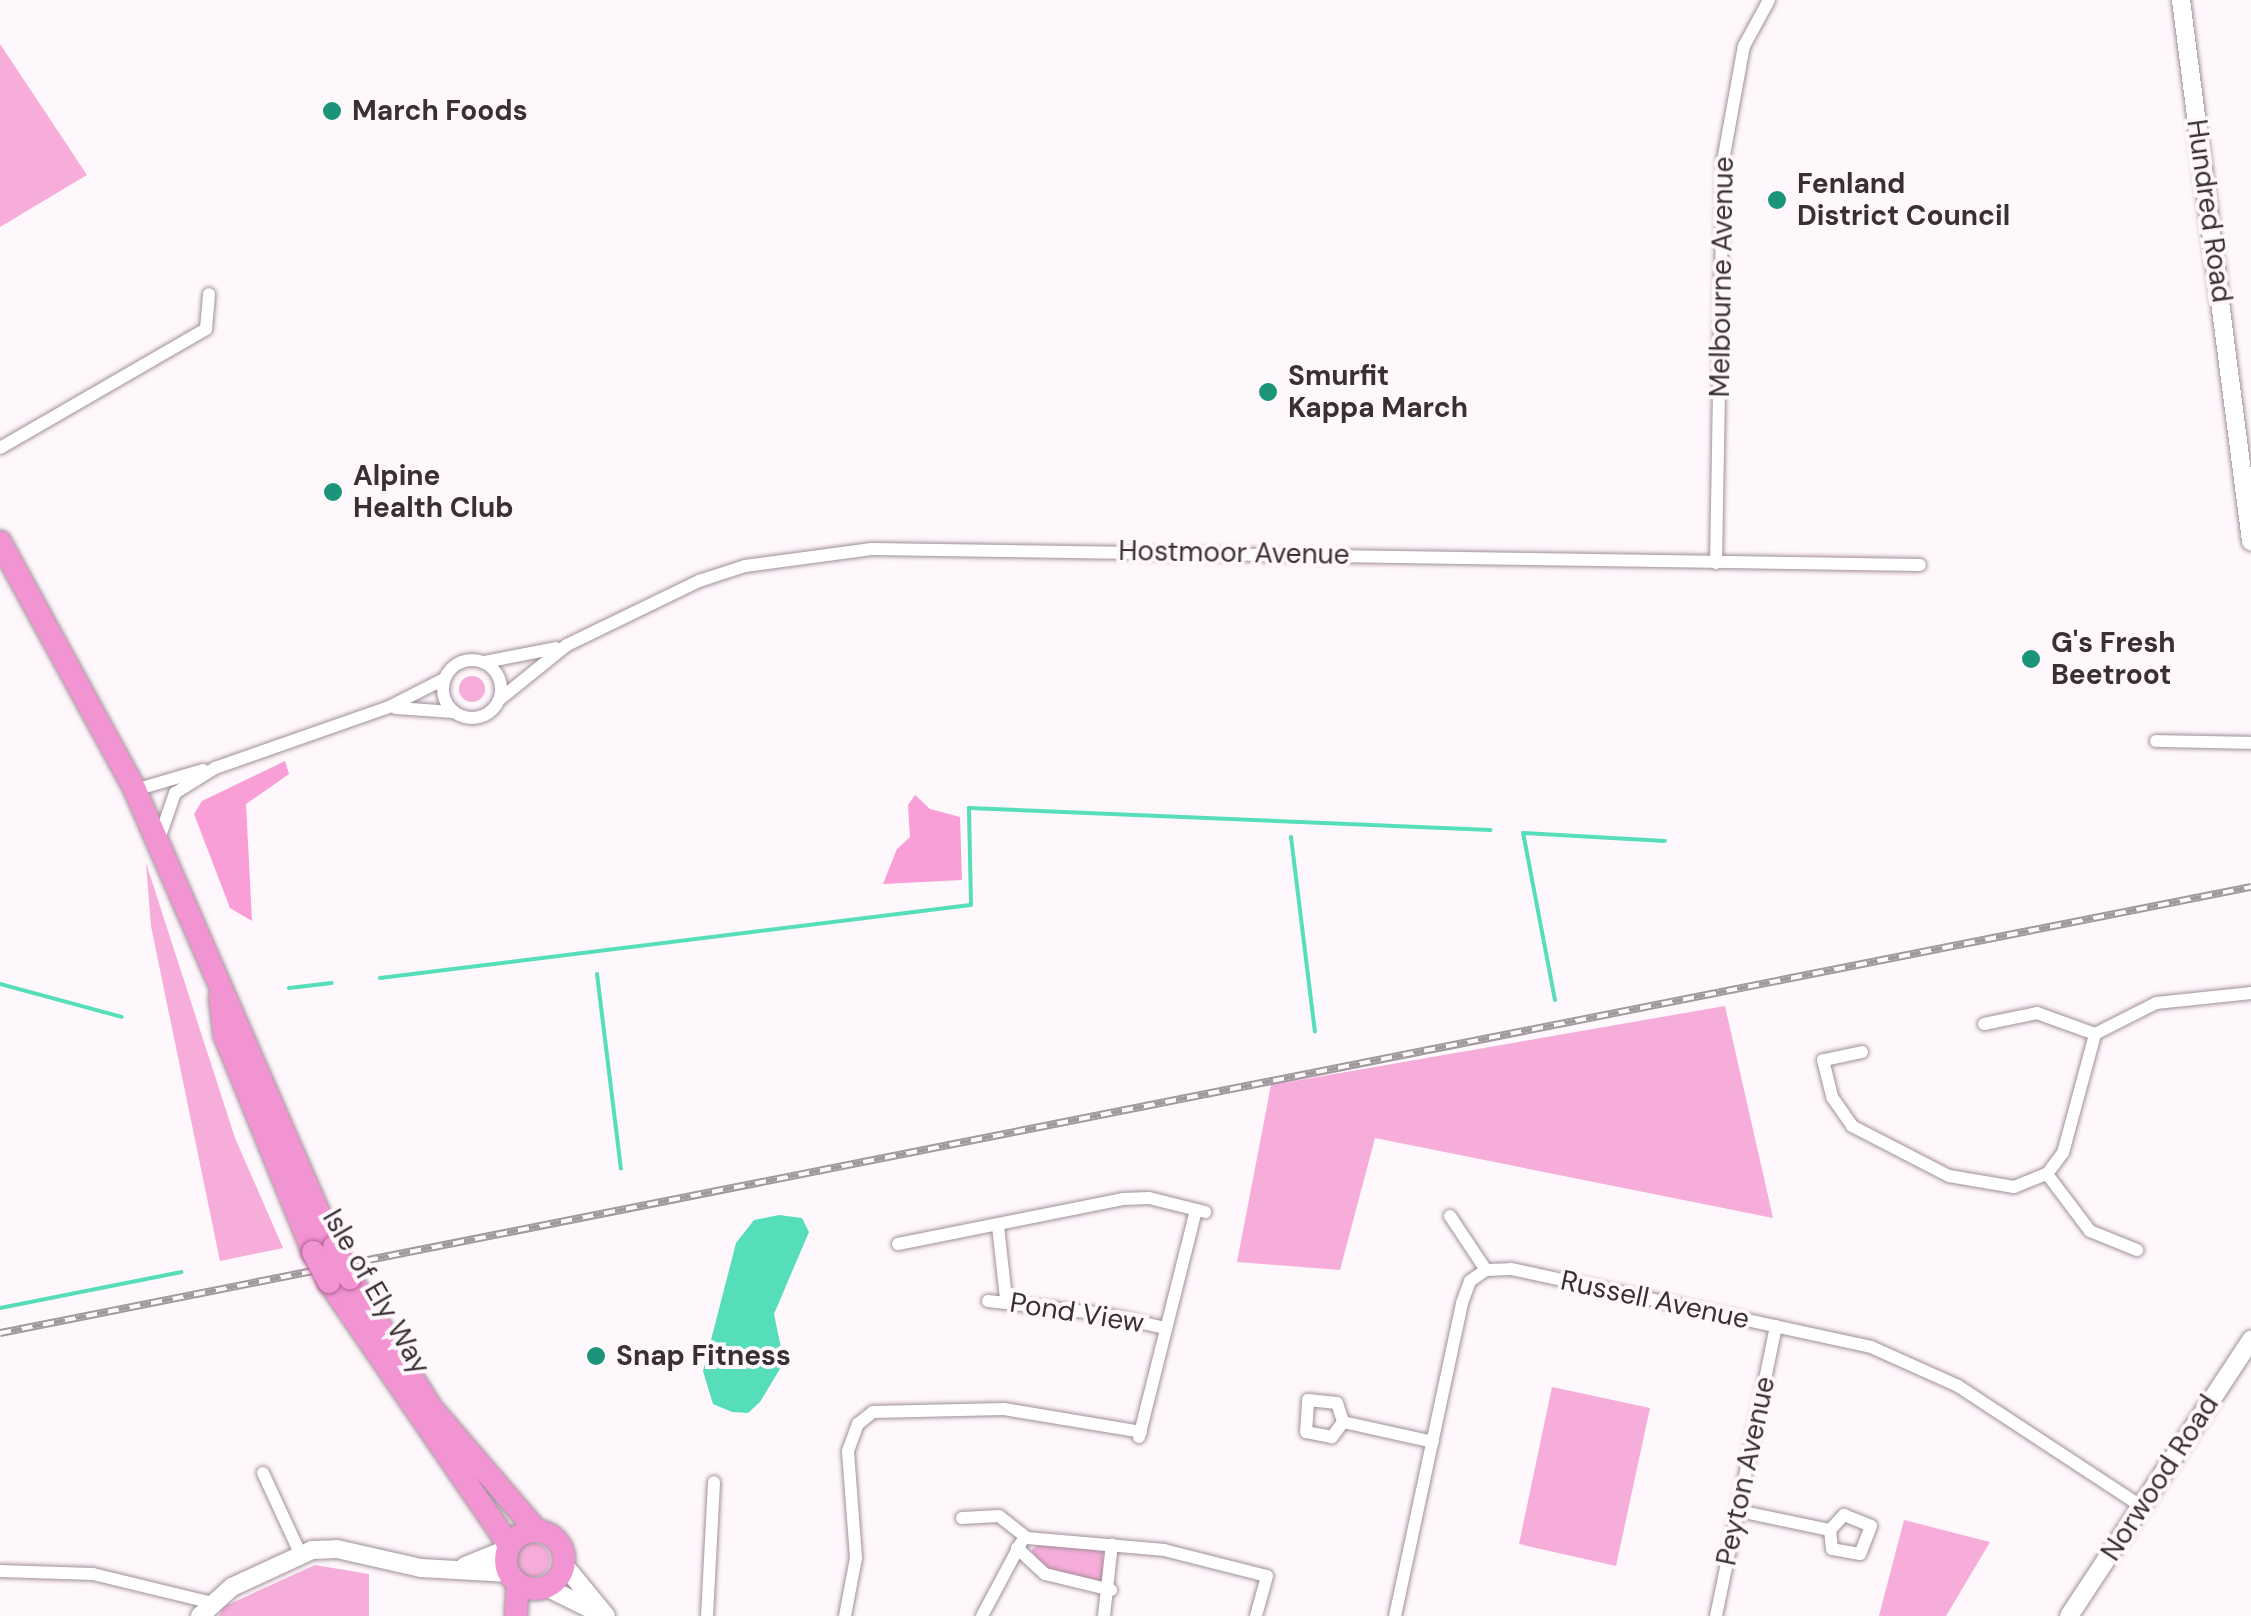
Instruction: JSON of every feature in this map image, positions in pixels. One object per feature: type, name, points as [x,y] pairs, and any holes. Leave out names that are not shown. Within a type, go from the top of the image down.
[{"type":"highway","name":"Isle of Ely Way","points":[[0,542],[57,638],[136,790],[218,989],[246,1033],[324,1250],[508,1547]]},
{"type":"highway","name":"Isle of Ely Way","points":[[340,1280],[432,1409],[536,1530],[559,1542],[564,1565]]},
{"type":"highway","points":[[519,1616],[528,1583],[508,1547],[536,1530]]},
{"type":"highway","points":[[528,1583],[564,1565]]},
{"type":"street","name":"Melbourne Avenue","points":[[1716,563],[1722,161],[1744,46],[1768,0]]},
{"type":"street","name":"Hundred Road","points":[[2180,0],[2247,465],[2251,541]]},
{"type":"street","points":[[0,448],[206,329],[209,294]]},
{"type":"street","name":"Hostmoor Avenue","points":[[500,699],[567,645],[641,605],[730,571],[872,549],[1920,565]]},
{"type":"street","name":"Hostmoor Avenue","points":[[485,662],[567,645]]},
{"type":"street","points":[[136,790],[215,768],[389,707],[444,680],[458,663],[485,662],[500,678],[500,699],[484,716],[389,707]]},
{"type":"street","points":[[444,680],[443,694],[453,712]]},
{"type":"street","points":[[2156,741],[2251,742]]},
{"type":"street","points":[[159,841],[176,793],[215,768]]},
{"type":"street","points":[[1984,1024],[2037,1013],[2095,1034],[2156,1003],[2251,993]]},
{"type":"street","points":[[1862,1052],[1823,1060],[1840,1113],[1866,1137],[1986,1186],[2014,1187],[2047,1174],[2074,1130],[2095,1034]]},
{"type":"street","points":[[2047,1174],[2068,1210],[2090,1231],[2137,1250]]},
{"type":"street","points":[[845,1616],[856,1558],[848,1451],[858,1424],[872,1412],[1004,1409],[1140,1436],[1200,1211],[1123,1200],[898,1244]]},
{"type":"street","points":[[1395,1616],[1462,1303],[1470,1281],[1486,1270],[1450,1216]]},
{"type":"street","points":[[998,1226],[1006,1299]]},
{"type":"street","name":"Russell Avenue","points":[[1486,1270],[1511,1269],[1871,1347],[1958,1386],[2142,1507]]},
{"type":"street","name":"Pond View","points":[[988,1302],[1006,1299],[1166,1328]]},
{"type":"street","name":"Peyton Avenue","points":[[1716,1616],[1776,1326]]},
{"type":"street","name":"Norwood Road","points":[[2069,1616],[2251,1340]]},
{"type":"street","points":[[1343,1422],[1434,1442]]},
{"type":"street","points":[[263,1473],[300,1554]]},
{"type":"street","points":[[707,1616],[714,1482]]},
{"type":"street","points":[[1739,1511],[1830,1530]]},
{"type":"street","points":[[962,1518],[998,1516],[1044,1574],[1110,1590]]},
{"type":"street","points":[[1022,1543],[1112,1544],[1207,1558],[1266,1576],[1256,1616]]},
{"type":"street","points":[[982,1616],[1022,1543]]},
{"type":"street","points":[[1104,1616],[1110,1590],[1112,1544]]},
{"type":"street","points":[[460,1568],[508,1547]]},
{"type":"street","points":[[0,1571],[92,1574],[205,1609],[300,1554],[336,1549],[422,1568],[460,1568],[528,1583],[606,1616]]},
{"type":"street","points":[[564,1565],[606,1616]]},
{"type":"shaded area","points":[[0,44],[87,175],[0,227]]},
{"type":"shaded area","points":[[472,676],[481,680],[485,689],[481,698],[472,702],[463,698],[459,689],[463,680]]},
{"type":"shaded area","points":[[285,761],[289,774],[246,804],[252,921],[230,908],[194,814],[202,801]]},
{"type":"shaded area","points":[[915,795],[930,809],[960,817],[962,880],[883,884],[897,849],[910,837],[908,805]]},
{"type":"shaded area","points":[[146,863],[235,1138],[283,1248],[220,1261],[151,926]]},
{"type":"shaded area","points":[[1725,1006],[1773,1218],[1375,1138],[1340,1270],[1237,1262],[1271,1085]]},
{"type":"shaded area","points":[[779,1215],[802,1218],[809,1232],[774,1314],[784,1362],[760,1402],[748,1413],[732,1412],[713,1404],[703,1371],[736,1243],[754,1220]]},
{"type":"shaded area","points":[[1552,1387],[1650,1408],[1616,1566],[1519,1544]]},
{"type":"shaded area","points":[[1904,1520],[1990,1542],[1946,1616],[1879,1616]]},
{"type":"shaded area","points":[[533,1543],[545,1548],[550,1560],[545,1572],[533,1577],[521,1572],[516,1560],[521,1548]]},
{"type":"shaded area","points":[[1039,1543],[1103,1551],[1104,1582],[1046,1568],[1031,1551]]},
{"type":"shaded area","points":[[315,1565],[369,1574],[369,1616],[219,1616],[223,1607]]},
{"type":"waterway","points":[[380,978],[971,905],[969,808],[1491,830]]},
{"type":"waterway","points":[[1555,1000],[1523,833],[1665,841]]},
{"type":"waterway","points":[[1291,837],[1315,1032]]},
{"type":"waterway","points":[[597,974],[621,1169]]},
{"type":"waterway","points":[[289,988],[332,983]]},
{"type":"waterway","points":[[0,984],[122,1017]]},
{"type":"waterway","points":[[0,1308],[181,1272]]},
{"type":"railway","points":[[0,1333],[2251,887]]},
{"type":"place","name":"March Foods","points":[[332,111]]},
{"type":"place","name":"Fenland District Council","points":[[1777,200]]},
{"type":"place","name":"Smurfit Kappa March","points":[[1268,392]]},
{"type":"place","name":"Alpine Health Club","points":[[333,492]]},
{"type":"place","name":"G's Fresh Beetroot","points":[[2031,659]]},
{"type":"place","name":"Snap Fitness","points":[[596,1356]]}]
